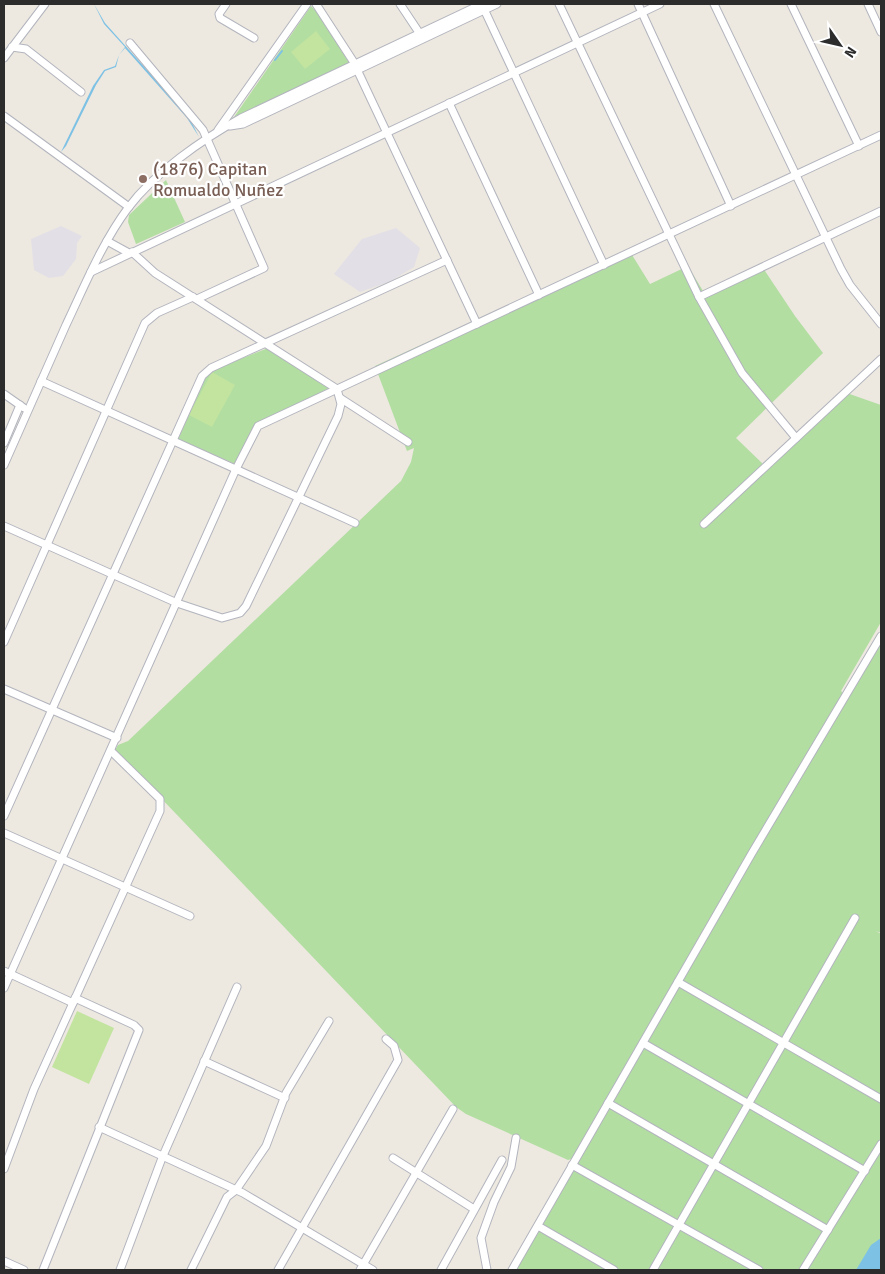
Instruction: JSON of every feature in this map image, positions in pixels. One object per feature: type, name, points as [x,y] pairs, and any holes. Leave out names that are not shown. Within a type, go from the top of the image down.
[{"type":"street","points":[[4,58],[45,4]]},
{"type":"street","points":[[226,4],[219,14],[220,18],[254,38]]},
{"type":"street","points":[[218,132],[307,4]]},
{"type":"street","points":[[316,4],[338,34],[356,67],[477,324]]},
{"type":"street","points":[[400,4],[421,36]]},
{"type":"street","points":[[4,464],[90,272],[129,207],[152,182],[206,138],[241,118],[356,67],[482,5],[497,4]]},
{"type":"street","points":[[559,4],[699,297],[742,373],[796,438]]},
{"type":"street","points":[[638,4],[731,206]]},
{"type":"street","points":[[90,272],[660,4]]},
{"type":"street","points":[[714,4],[795,176],[850,285],[881,324]]},
{"type":"street","points":[[791,4],[860,146]]},
{"type":"street","points":[[868,4],[881,32]]},
{"type":"street","points":[[482,5],[604,265]]},
{"type":"street","points":[[4,642],[145,323],[157,313],[264,268],[206,138],[194,117],[130,43]]},
{"type":"street","points":[[12,47],[26,49],[81,92]]},
{"type":"street","points":[[449,103],[540,295]]},
{"type":"street","points":[[4,116],[129,207]]},
{"type":"street","points":[[4,988],[7,973],[62,859],[236,469],[258,426],[881,136]]},
{"type":"street","points":[[699,297],[881,211]]},
{"type":"street","points":[[4,526],[177,603],[222,618],[240,614],[246,606],[300,499],[338,416],[340,398],[337,389],[155,273],[130,252],[107,242]]},
{"type":"street","points":[[4,816],[202,376],[211,368],[447,260]]},
{"type":"street","points":[[704,524],[881,359]]},
{"type":"street","points":[[41,381],[354,524]]},
{"type":"street","points":[[4,394],[28,410]]},
{"type":"street","points":[[340,398],[408,442]]},
{"type":"street","points":[[4,444],[20,406]]},
{"type":"street","points":[[512,1270],[881,636]]},
{"type":"street","points":[[4,689],[117,738]]},
{"type":"street","points":[[4,1169],[34,1089],[162,805],[160,799],[111,751]]},
{"type":"street","points":[[4,833],[190,916]]},
{"type":"street","points":[[653,1270],[855,918]]},
{"type":"street","points":[[7,973],[134,1025],[139,1030],[43,1270]]},
{"type":"street","points":[[678,982],[881,1099]]},
{"type":"street","points":[[120,1270],[163,1156],[237,987]]},
{"type":"street","points":[[191,1270],[227,1197],[236,1190],[266,1146],[285,1098],[329,1021]]},
{"type":"street","points":[[278,1270],[398,1060],[394,1046],[386,1039]]},
{"type":"street","points":[[643,1043],[865,1171]]},
{"type":"street","points":[[204,1062],[285,1098]]},
{"type":"street","points":[[608,1104],[828,1230]]},
{"type":"street","points":[[362,1267],[453,1109]]},
{"type":"street","points":[[99,1128],[236,1190],[302,1228],[362,1267],[373,1270]]},
{"type":"street","points":[[487,1270],[481,1238],[494,1202],[511,1166],[516,1138]]},
{"type":"street","points":[[804,1270],[881,1144]]},
{"type":"street","points":[[392,1158],[474,1209]]},
{"type":"street","points":[[441,1270],[502,1160]]},
{"type":"street","points":[[572,1165],[759,1270]]},
{"type":"street","points":[[538,1226],[614,1270]]},
{"type":"street","points":[[4,1261],[24,1270]]},
{"type":"shaded area","points":[[61,226],[82,236],[77,243],[76,259],[63,276],[49,278],[34,270],[31,239]]},
{"type":"shaded area","points":[[396,228],[420,248],[414,267],[389,282],[360,292],[334,274],[362,239]]},
{"type":"green space","points":[[311,6],[323,18],[349,63],[234,117]]},
{"type":"green space","points":[[316,31],[330,49],[305,69],[291,52]]},
{"type":"green space","points":[[166,180],[185,222],[136,244],[128,222],[129,215]]},
{"type":"green space","points":[[629,250],[650,284],[688,266],[703,291],[761,265],[795,316],[823,353],[736,438],[763,464],[841,391],[881,405],[881,622],[841,691],[844,694],[574,1158],[568,1160],[466,1114],[456,1107],[115,750],[118,745],[128,741],[401,481],[411,462],[414,448],[407,451],[375,366]]},
{"type":"green space","points":[[268,348],[329,388],[254,427],[235,464],[178,439],[206,377],[215,369]]},
{"type":"green space","points":[[212,372],[235,385],[212,427],[189,415]]},
{"type":"green space","points":[[881,639],[881,933],[876,931],[881,934],[881,1270],[509,1270]]},
{"type":"green space","points":[[77,1011],[114,1028],[89,1084],[52,1067]]},
{"type":"water","points":[[94,4],[105,23],[189,117],[199,137],[187,118],[125,48],[119,55],[125,47],[104,24]]},
{"type":"water","points":[[119,55],[116,67],[105,71],[96,85],[66,146],[61,152],[93,86],[104,70],[115,66]]},
{"type":"water","points":[[881,1238],[881,1270],[856,1270],[871,1245]]},
{"type":"waterway","points":[[275,60],[282,51]]},
{"type":"place","name":"(1876) Capitan Romualdo Nuñez","points":[[143,179]]}]
